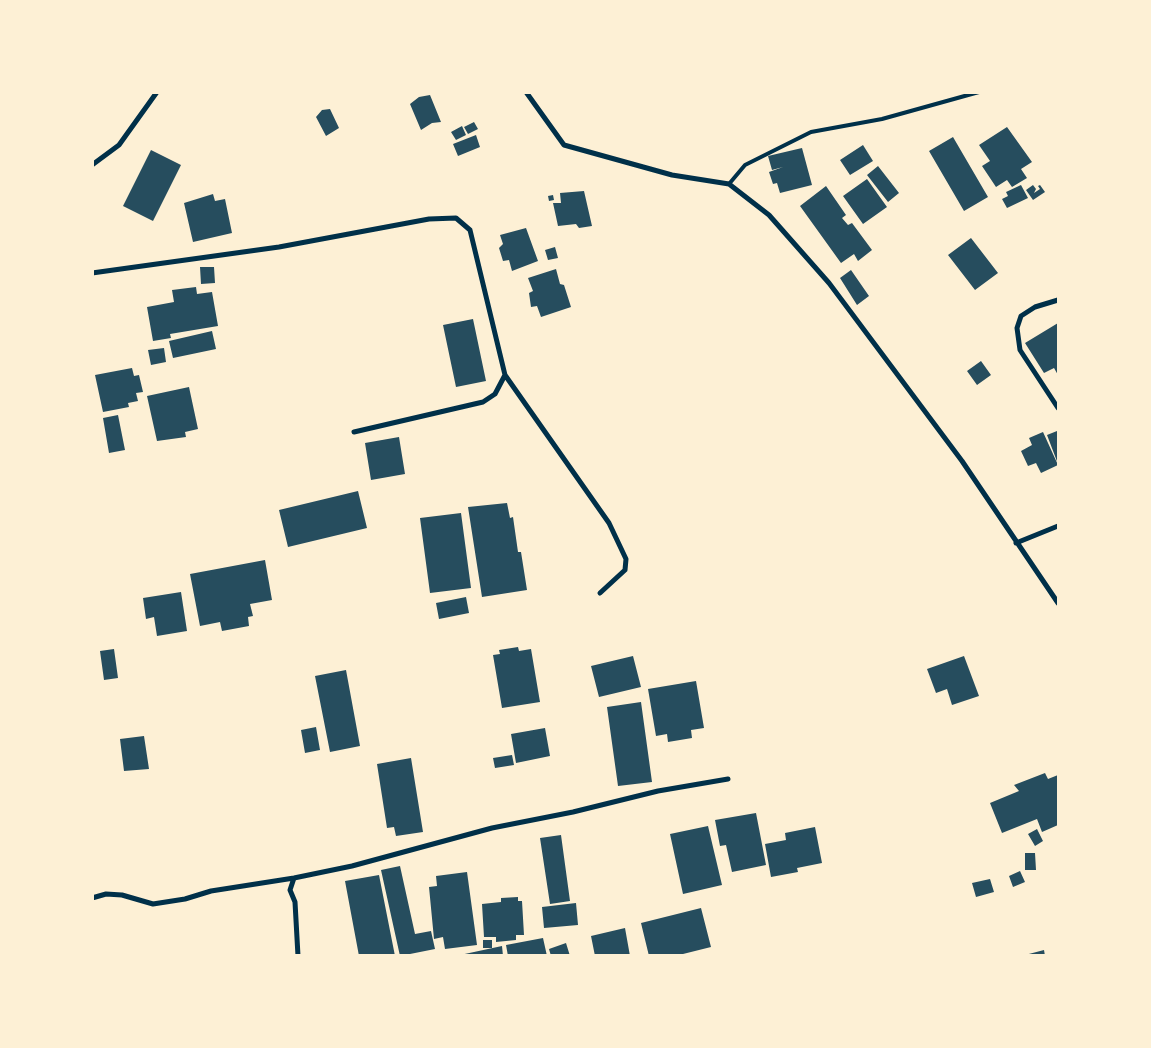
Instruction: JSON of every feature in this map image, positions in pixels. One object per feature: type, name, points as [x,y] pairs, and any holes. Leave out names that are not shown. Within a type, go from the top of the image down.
[{"type":"street","points":[[92,165],[119,145],[157,92]]},
{"type":"street","points":[[526,92],[564,146],[672,175],[729,184],[769,214],[829,283],[962,461],[1016,543],[1058,602]]},
{"type":"street","points":[[92,273],[279,247],[429,219],[456,218],[470,230],[505,376],[609,523],[626,559],[625,570],[600,593]]},
{"type":"street","points":[[1058,300],[1036,307],[1021,316],[1017,328],[1020,350],[1058,408]]},
{"type":"street","points":[[354,432],[483,402],[495,394],[505,376]]},
{"type":"street","points":[[1016,543],[1058,526]]},
{"type":"street","points":[[92,898],[106,894],[122,895],[153,904],[186,900],[211,890],[294,878],[352,866],[492,828],[573,812],[658,791],[728,779]]},
{"type":"street","points":[[294,878],[290,890],[295,902],[298,956]]},
{"type":"lane","points":[[729,184],[745,165],[811,132],[882,119],[979,92]]},
{"type":"building","points":[[430,95],[441,122],[432,123],[421,130],[410,104],[419,97]]},
{"type":"building","points":[[330,109],[339,128],[326,136],[316,117],[322,110]]},
{"type":"building","points":[[474,122],[478,129],[468,134],[464,127]]},
{"type":"building","points":[[462,126],[466,135],[456,140],[451,132]]},
{"type":"building","points":[[1007,127],[1032,162],[1021,169],[1027,178],[1012,187],[1007,180],[996,187],[982,166],[990,161],[979,145]]},
{"type":"building","points":[[476,135],[480,147],[458,156],[453,144]]},
{"type":"building","points":[[953,137],[988,197],[964,211],[929,151]]},
{"type":"building","points":[[863,145],[873,161],[850,175],[840,160]]},
{"type":"building","points":[[802,148],[812,185],[780,193],[777,183],[773,184],[769,172],[783,167],[772,170],[768,156]]},
{"type":"building","points":[[151,150],[181,165],[153,221],[123,206]]},
{"type":"building","points":[[878,166],[899,193],[888,202],[867,175]]},
{"type":"building","points":[[867,179],[887,207],[863,224],[843,196]]},
{"type":"building","points":[[1021,185],[1028,198],[1007,208],[1002,199],[1008,196],[1006,192]]},
{"type":"building","points":[[1033,185],[1036,189],[1034,193],[1040,189],[1038,186],[1040,185],[1045,192],[1033,200],[1026,190]]},
{"type":"building","points":[[826,186],[846,215],[842,218],[848,225],[852,223],[872,250],[858,261],[854,254],[841,263],[800,206]]},
{"type":"building","points":[[584,191],[592,226],[579,228],[576,224],[558,226],[553,203],[561,203],[560,193]]},
{"type":"building","points":[[213,194],[215,201],[225,199],[232,233],[193,242],[184,203]]},
{"type":"building","points":[[553,195],[554,200],[549,201],[548,196]]},
{"type":"building","points":[[526,228],[538,261],[512,271],[509,260],[503,261],[499,248],[503,244],[500,235]]},
{"type":"building","points":[[971,238],[998,273],[975,290],[948,255]]},
{"type":"building","points":[[555,247],[558,258],[548,260],[545,250]]},
{"type":"building","points":[[200,267],[214,267],[215,283],[201,284]]},
{"type":"building","points":[[556,269],[560,284],[564,285],[571,307],[541,317],[537,306],[531,307],[529,293],[533,291],[528,278]]},
{"type":"building","points":[[851,270],[869,296],[857,305],[840,278]]},
{"type":"building","points":[[196,287],[197,294],[212,292],[218,326],[170,334],[171,338],[153,341],[147,307],[174,302],[172,290]]},
{"type":"building","points":[[473,319],[486,381],[456,387],[443,325]]},
{"type":"building","points":[[1058,323],[1058,375],[1054,368],[1044,373],[1025,343]]},
{"type":"building","points":[[212,331],[216,349],[173,358],[169,341]]},
{"type":"building","points":[[164,348],[166,362],[151,365],[148,350]]},
{"type":"building","points":[[981,361],[991,375],[977,385],[967,371]]},
{"type":"building","points":[[132,368],[134,376],[139,375],[143,392],[136,393],[138,401],[128,403],[129,407],[103,412],[95,375]]},
{"type":"building","points":[[189,387],[198,429],[185,432],[186,437],[157,441],[147,396]]},
{"type":"building","points":[[118,415],[125,450],[109,453],[103,418]]},
{"type":"building","points":[[1057,431],[1058,434],[1058,464],[1047,435]]},
{"type":"building","points":[[1043,432],[1058,465],[1041,473],[1036,463],[1028,466],[1021,451],[1032,445],[1029,438]]},
{"type":"building","points":[[399,437],[405,474],[371,480],[365,443]]},
{"type":"building","points":[[358,491],[367,528],[288,547],[279,510]]},
{"type":"building","points":[[507,503],[510,518],[513,517],[518,552],[521,552],[527,590],[482,597],[468,507]]},
{"type":"building","points":[[461,513],[471,588],[430,593],[420,518]]},
{"type":"building","points":[[265,560],[272,600],[250,604],[253,616],[248,617],[249,626],[222,631],[220,622],[200,626],[190,574]]},
{"type":"building","points":[[181,592],[187,631],[157,636],[154,617],[146,619],[143,598]]},
{"type":"building","points":[[466,597],[469,613],[439,619],[436,603]]},
{"type":"building","points":[[518,647],[519,651],[531,649],[540,702],[502,708],[493,655],[500,654],[499,650]]},
{"type":"building","points":[[114,649],[118,678],[104,680],[100,651]]},
{"type":"building","points":[[633,656],[641,687],[599,697],[591,666]]},
{"type":"building","points":[[964,656],[979,696],[952,705],[947,689],[936,693],[927,669]]},
{"type":"building","points":[[346,670],[360,746],[330,752],[315,676]]},
{"type":"building","points":[[696,681],[704,728],[691,730],[692,738],[668,742],[667,734],[656,736],[648,689]]},
{"type":"building","points":[[641,702],[652,782],[618,786],[607,707]]},
{"type":"building","points":[[316,727],[320,750],[305,753],[301,730]]},
{"type":"building","points":[[545,728],[550,756],[516,763],[511,734]]},
{"type":"building","points":[[144,736],[149,769],[124,771],[120,739]]},
{"type":"building","points":[[512,755],[514,765],[495,768],[493,758]]},
{"type":"building","points":[[411,758],[423,832],[396,836],[394,827],[387,828],[377,764]]},
{"type":"building","points":[[1045,773],[1048,779],[1058,775],[1058,825],[1042,832],[1037,819],[1002,833],[990,803],[1019,791],[1014,785]]},
{"type":"building","points":[[756,813],[766,865],[732,872],[726,845],[720,846],[715,820]]},
{"type":"building","points":[[708,826],[722,885],[683,894],[670,834]]},
{"type":"building","points":[[815,827],[822,863],[797,868],[798,872],[771,877],[765,844],[786,840],[785,833]]},
{"type":"building","points":[[1037,829],[1043,841],[1035,846],[1028,834]]},
{"type":"building","points":[[561,835],[570,901],[550,904],[540,838]]},
{"type":"building","points":[[1025,853],[1035,853],[1036,870],[1025,870]]},
{"type":"building","points":[[400,866],[415,934],[431,931],[435,949],[400,956],[381,870]]},
{"type":"building","points":[[1020,871],[1025,882],[1013,887],[1009,876]]},
{"type":"building","points":[[467,872],[477,945],[445,949],[443,937],[434,939],[429,887],[437,886],[436,876]]},
{"type":"building","points":[[379,875],[395,956],[359,956],[345,881]]},
{"type":"building","points":[[990,879],[994,892],[976,897],[972,883]]},
{"type":"building","points":[[518,897],[518,901],[522,901],[524,935],[516,935],[516,940],[496,942],[496,937],[484,937],[482,904],[501,902],[501,898]]},
{"type":"building","points":[[576,903],[578,925],[544,928],[542,907]]},
{"type":"building","points":[[701,908],[711,947],[675,956],[649,956],[641,923]]},
{"type":"building","points":[[625,928],[630,956],[595,956],[591,936]]},
{"type":"building","points":[[543,938],[547,956],[508,956],[506,945]]},
{"type":"building","points":[[483,940],[492,940],[492,948],[483,948]]},
{"type":"building","points":[[566,943],[570,956],[551,956],[549,949]]},
{"type":"building","points":[[502,946],[503,956],[460,956],[460,955]]},
{"type":"building","points":[[1044,950],[1045,956],[1025,956],[1025,955]]}]
